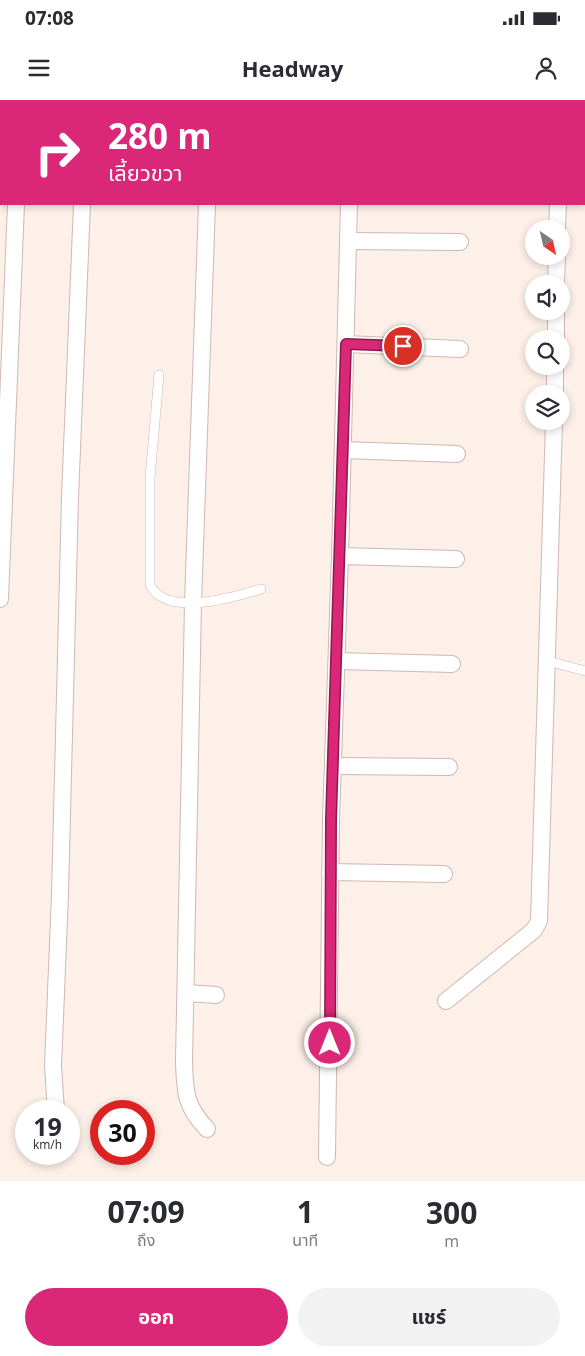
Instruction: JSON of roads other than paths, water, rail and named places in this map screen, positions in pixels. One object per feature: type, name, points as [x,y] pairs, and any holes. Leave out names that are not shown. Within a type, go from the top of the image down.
[{"type":"street","points":[[0,599],[16,205]]},
{"type":"street","points":[[55,1100],[53,1066],[60,894],[70,497],[82,205]]},
{"type":"street","points":[[207,205],[193,603],[185,1091],[188,1105],[207,1129]]},
{"type":"street","points":[[327,1157],[330,872],[346,344],[348,205]]},
{"type":"street","points":[[558,205],[558,220]]},
{"type":"street","points":[[348,241],[460,242]]},
{"type":"street","points":[[346,344],[460,349]]},
{"type":"street","points":[[446,1001],[534,930],[539,921],[542,756],[548,661],[554,430]]},
{"type":"street","points":[[343,450],[457,454]]},
{"type":"street","points":[[340,556],[456,559]]},
{"type":"street","points":[[337,661],[452,664]]},
{"type":"street","points":[[333,766],[449,767]]},
{"type":"street","points":[[330,872],[444,874]]},
{"type":"street","points":[[186,994],[216,995]]},
{"type":"lane","points":[[159,375],[150,478],[150,586],[154,593],[161,597],[193,603],[219,601],[261,589]]},
{"type":"lane","points":[[548,661],[585,671]]}]
